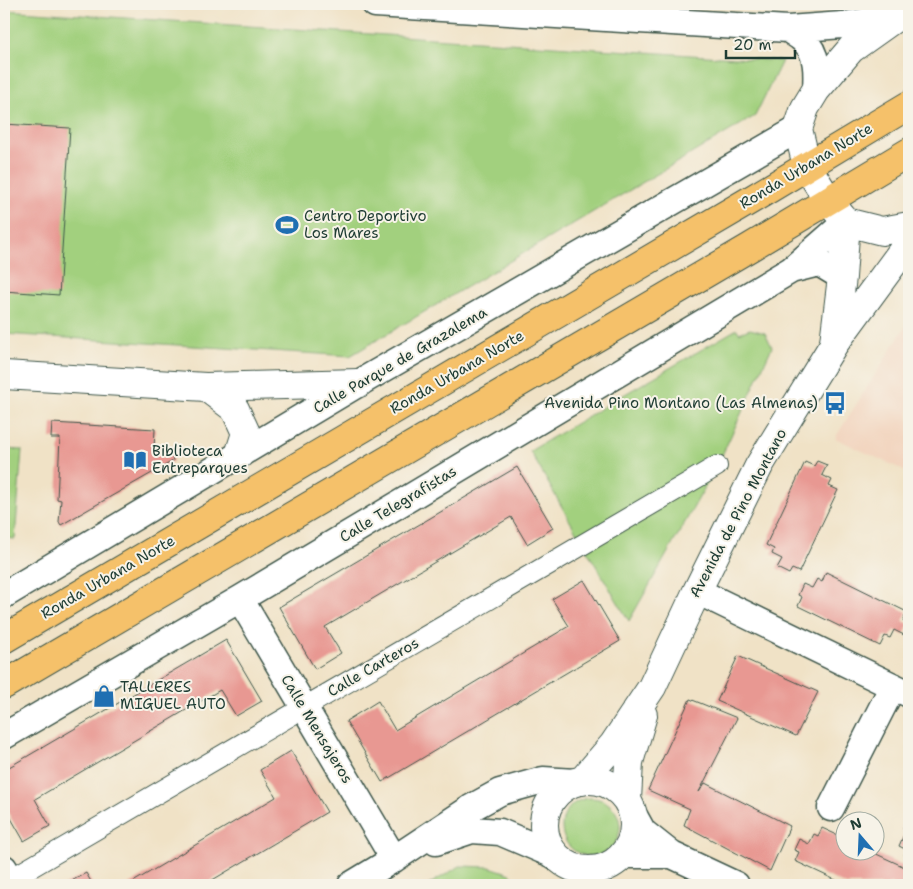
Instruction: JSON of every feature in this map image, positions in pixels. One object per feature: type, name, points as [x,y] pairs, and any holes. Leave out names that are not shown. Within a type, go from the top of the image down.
[{"type":"main road","name":"Ronda Urbana Norte","points":[[4,639],[909,105]]},
{"type":"main road","points":[[4,685],[909,152]]},
{"type":"street","points":[[375,4],[692,13],[788,29],[843,25],[903,13]]},
{"type":"street","points":[[903,13],[851,49],[816,90],[805,108],[798,129],[807,166],[828,200],[846,222],[882,231],[909,226]]},
{"type":"street","points":[[788,29],[806,41],[815,58],[817,73],[816,90]]},
{"type":"street","name":"Calle Parque de Grazalema","points":[[4,595],[359,383],[798,129]]},
{"type":"street","points":[[790,270],[846,222]]},
{"type":"street","points":[[834,344],[846,222]]},
{"type":"street","name":"Avenida de Pino Montano","points":[[630,806],[629,762],[652,687],[697,591],[759,466],[834,344],[909,242]]},
{"type":"street","points":[[790,270],[819,263],[842,276]]},
{"type":"street","name":"Calle Telegrafistas","points":[[4,736],[240,598],[790,270]]},
{"type":"street","points":[[4,375],[206,387],[359,383]]},
{"type":"street","points":[[206,387],[235,409],[246,433],[239,455]]},
{"type":"street","name":"Calle Carteros","points":[[8,879],[717,466]]},
{"type":"street","points":[[697,591],[905,691],[831,808]]},
{"type":"street","name":"Calle Mensajeros","points":[[240,598],[304,707],[400,856]]},
{"type":"street","name":"Avenida de Pino Montano","points":[[579,781],[613,745],[652,687]]},
{"type":"street","points":[[351,885],[400,856],[470,808],[500,792],[543,780],[599,781],[615,788],[630,806],[643,832],[672,855],[736,885]]},
{"type":"street","points":[[559,867],[549,848],[544,831],[545,813],[548,805],[559,791],[579,781]]},
{"type":"street","points":[[607,870],[629,846],[633,835],[634,823],[630,806]]},
{"type":"street","points":[[400,856],[472,830],[500,832],[559,867],[567,866],[585,871],[607,870],[672,855]]},
{"type":"shaded area","points":[[909,321],[909,473],[835,438]]},
{"type":"green space","name":"Centro Deportivo Los Mares","points":[[4,10],[782,61],[755,116],[350,356],[4,334]]},
{"type":"green space","points":[[737,329],[739,333],[750,329],[765,333],[772,347],[717,466],[629,621],[530,451]]},
{"type":"green space","points":[[4,449],[22,450],[15,539],[4,538]]},
{"type":"green space","points":[[591,798],[607,803],[615,811],[620,827],[615,843],[607,851],[591,856],[575,851],[567,843],[562,827],[567,811],[575,803]]},
{"type":"green space","points":[[460,866],[490,867],[511,874],[518,885],[428,885]]},
{"type":"building","points":[[4,124],[70,128],[59,295],[4,291]]},
{"type":"building","points":[[52,423],[155,429],[154,448],[183,450],[172,457],[173,461],[61,525],[59,522],[61,500],[57,499],[60,438],[51,438]]},
{"type":"building","points":[[817,461],[827,465],[822,475],[832,480],[829,486],[838,490],[799,572],[792,569],[789,574],[777,568],[782,559],[772,554],[774,549],[766,545],[805,462],[814,466]]},
{"type":"building","points":[[517,467],[553,528],[527,544],[511,517],[325,627],[341,653],[315,669],[279,607]]},
{"type":"building","points":[[826,572],[907,612],[903,621],[909,624],[904,635],[894,630],[890,638],[885,636],[880,646],[798,606],[802,597],[798,595],[803,584],[812,588],[817,579],[822,582]]},
{"type":"building","points":[[584,580],[620,641],[382,782],[346,721],[378,701],[395,730],[569,626],[552,599]]},
{"type":"building","points":[[226,640],[262,701],[236,716],[220,690],[35,799],[50,826],[24,841],[4,806],[4,770]]},
{"type":"building","points":[[738,656],[818,692],[796,736],[717,701]]},
{"type":"building","points":[[690,699],[737,718],[699,792],[705,783],[790,826],[770,871],[684,825],[690,809],[648,790]]},
{"type":"building","points":[[291,751],[327,812],[204,885],[128,885],[276,797],[260,770]]},
{"type":"building","points":[[906,821],[909,822],[909,857],[904,855],[907,850],[899,846],[906,830],[903,829]]},
{"type":"building","points":[[822,828],[836,834],[836,862],[886,862],[886,858],[909,869],[901,885],[890,883],[889,885],[846,885],[795,861],[799,852],[794,850],[799,839],[809,844],[814,834],[818,836]]},
{"type":"building","points":[[86,873],[93,885],[64,885]]},
{"type":"place","name":"Centro Deportivo Los Mares","points":[[287,225]]},
{"type":"place","name":"Avenida Pino Montano (Las Almenas)","points":[[835,403]]},
{"type":"place","name":"Biblioteca Entreparques","points":[[135,460]]},
{"type":"place","name":"TALLERES MIGUEL AUTO","points":[[104,696]]}]
